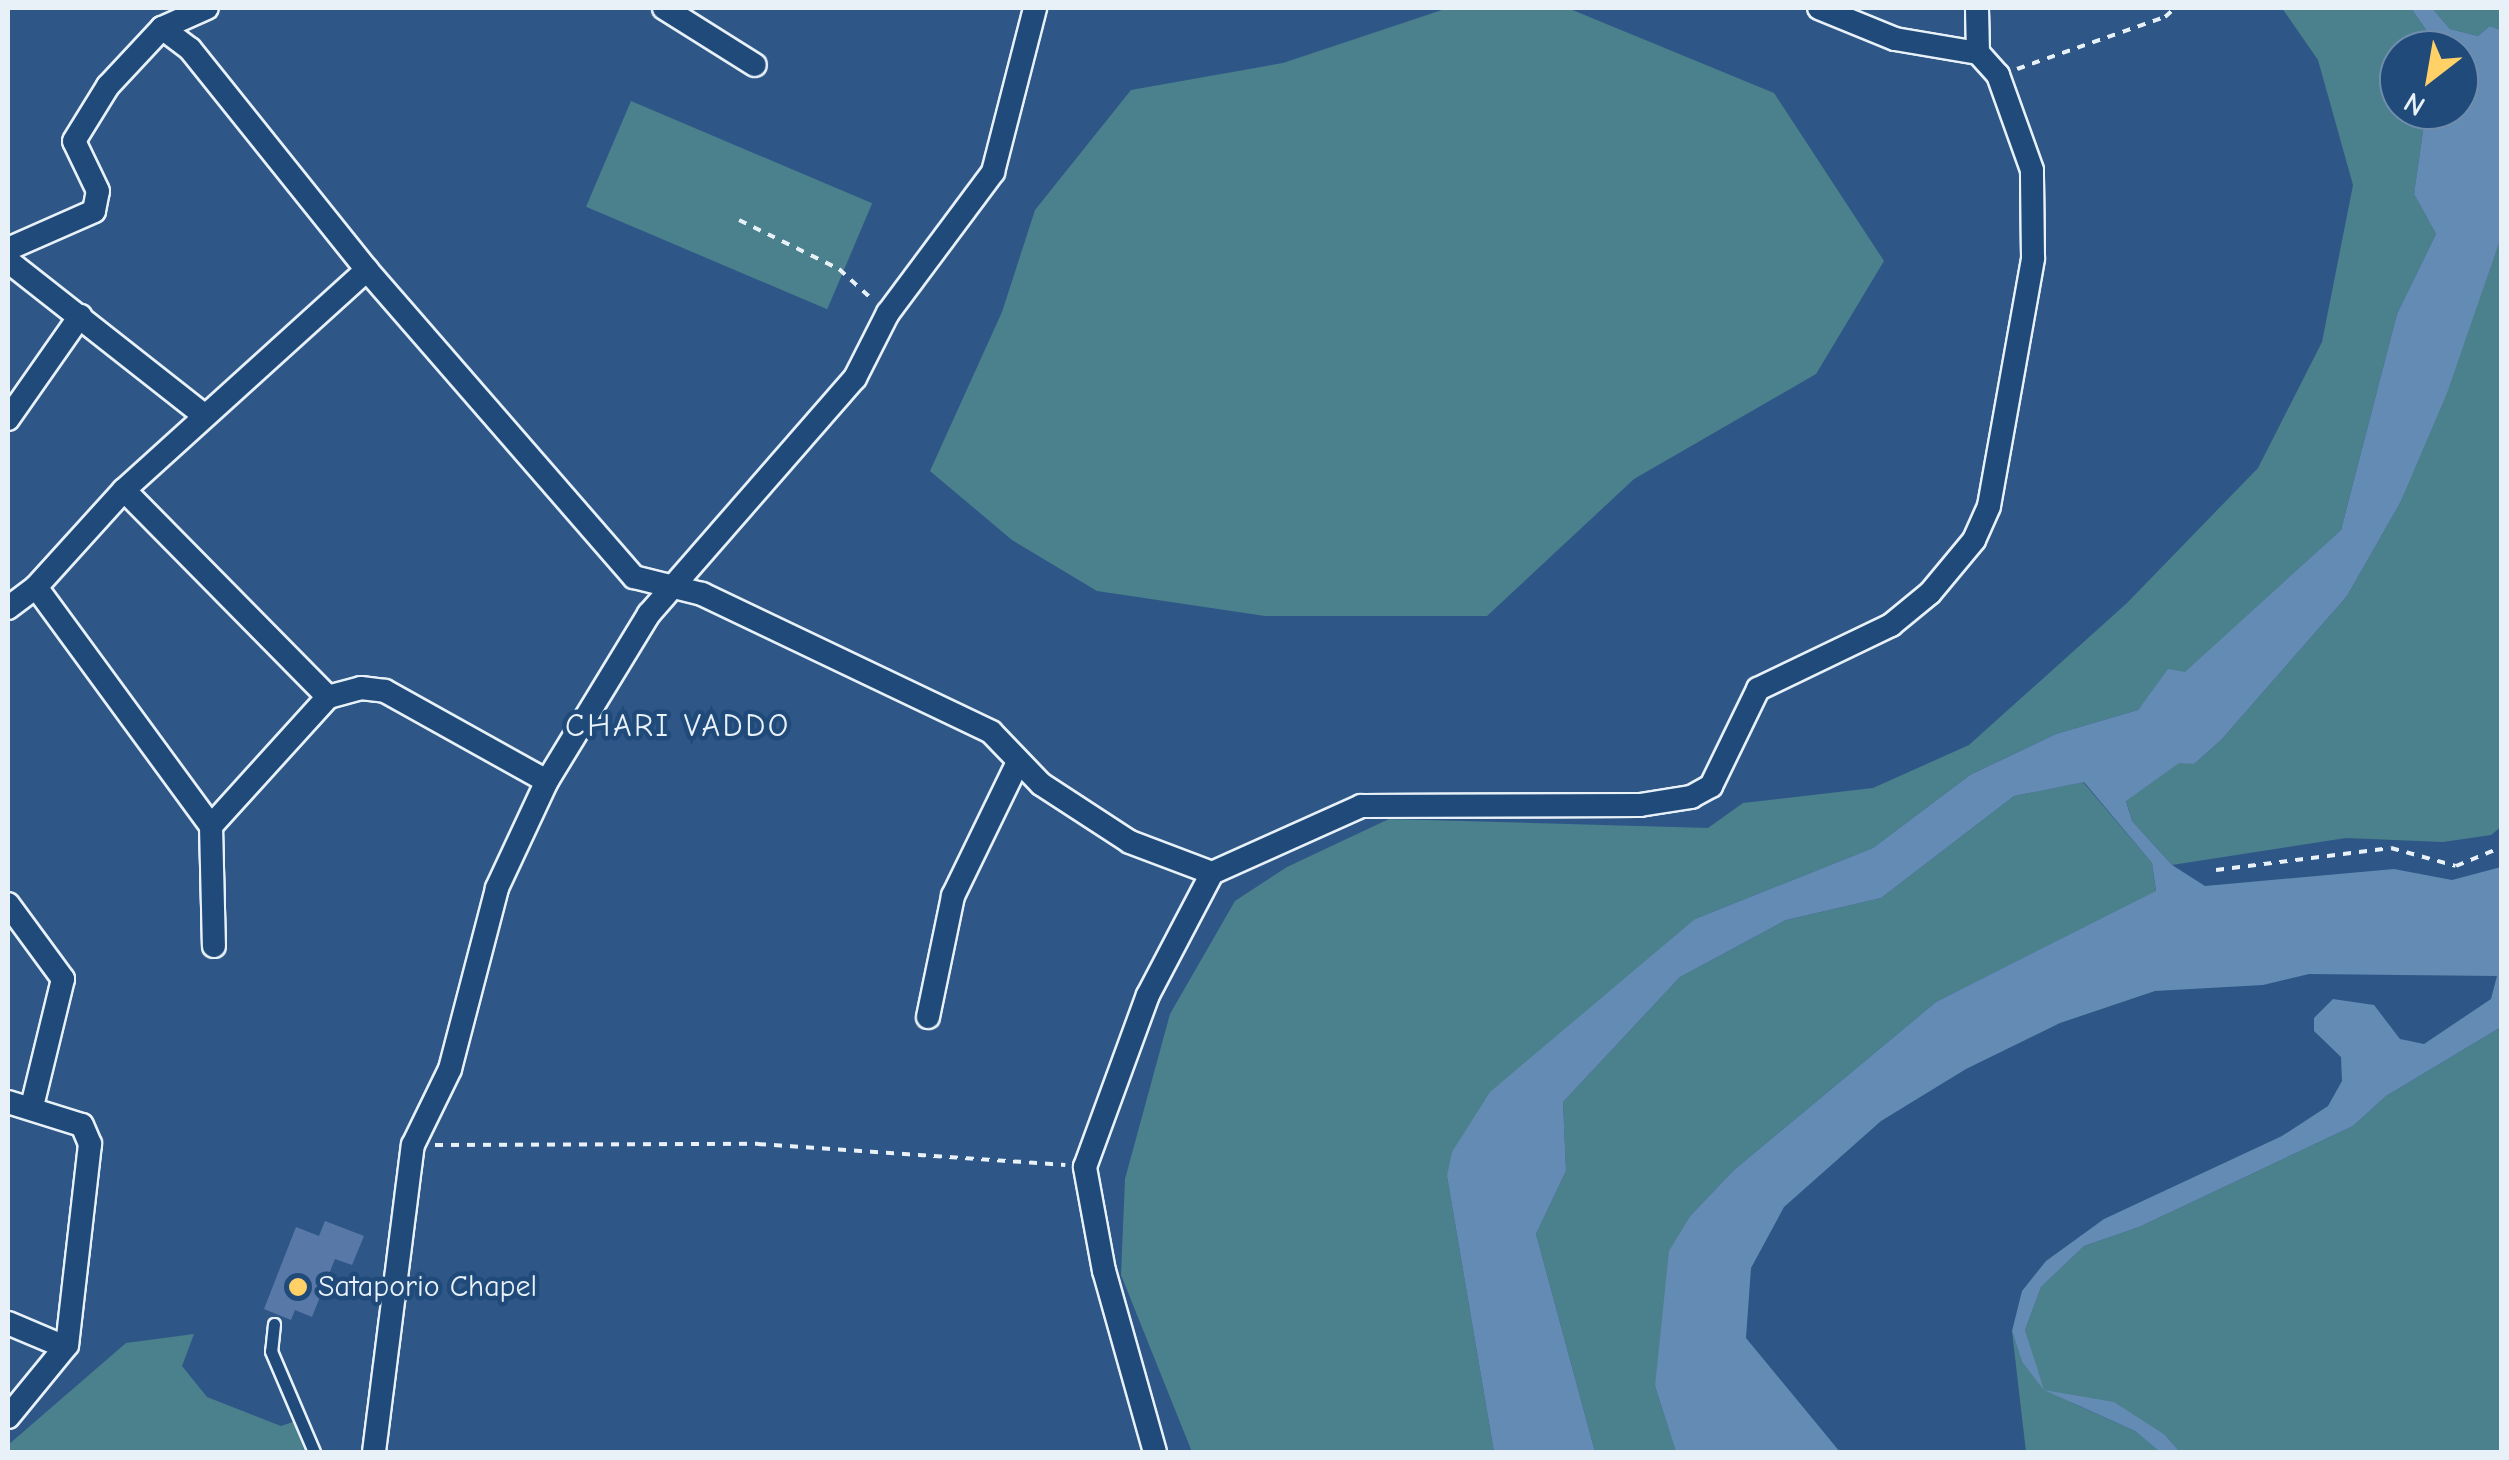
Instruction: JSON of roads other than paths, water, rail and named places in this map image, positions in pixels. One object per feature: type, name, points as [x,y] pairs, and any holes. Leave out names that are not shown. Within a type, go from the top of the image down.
[{"type":"street","points":[[8,250],[94,211],[98,191],[74,141],[108,86],[162,28],[206,8]]},
{"type":"street","points":[[664,8],[755,65]]},
{"type":"street","points":[[374,1452],[413,1146],[450,1069],[497,888],[547,782],[670,591],[845,391],[888,313],[993,172],[1035,8]]},
{"type":"street","points":[[1155,1452],[1104,1271],[1084,1166],[1148,995],[1212,873],[1361,806],[1640,804],[1691,797],[1711,786],[1758,689],[1834,658],[1930,593],[1974,540],[1989,506],[2033,258],[2032,170],[1998,76],[1978,53],[1895,39],[1819,8]]},
{"type":"street","points":[[1977,8],[1978,53]]},
{"type":"street","points":[[162,28],[190,49],[367,270],[613,559],[634,577],[670,591],[702,594],[991,732],[1017,764],[1130,842],[1212,873]]},
{"type":"street","points":[[8,261],[204,416]]},
{"type":"street","points":[[8,608],[36,587],[124,490],[367,270]]},
{"type":"street","points":[[8,419],[80,316]]},
{"type":"street","points":[[124,490],[328,697]]},
{"type":"street","points":[[36,587],[211,826],[214,946]]},
{"type":"street","points":[[211,826],[328,697],[361,688],[385,692],[547,782]]},
{"type":"street","points":[[928,1017],[953,896],[1017,764]]},
{"type":"street","points":[[8,904],[62,979],[32,1106]]},
{"type":"street","points":[[8,1102],[32,1106],[82,1125],[90,1144],[66,1347],[8,1416]]},
{"type":"street","points":[[8,1323],[66,1347]]},
{"type":"lane","points":[[274,1324],[271,1351],[314,1452]]},
{"type":"water","points":[[2411,8],[2432,8],[2454,30],[2426,30]]},
{"type":"water","points":[[2490,26],[2501,30],[2501,237],[2447,393],[2400,503],[2347,596],[2221,740],[2194,764],[2179,763],[2126,801],[2132,821],[2172,865],[2205,886],[2394,869],[2452,880],[2501,867],[2501,1027],[2386,1096],[2353,1126],[2139,1227],[2084,1246],[2041,1287],[2025,1330],[2044,1390],[2022,1362],[2012,1331],[2022,1291],[2046,1261],[2104,1219],[2282,1136],[2328,1106],[2342,1081],[2341,1057],[2314,1031],[2314,1018],[2333,999],[2374,1005],[2400,1039],[2424,1044],[2491,999],[2497,976],[2309,974],[2263,985],[2155,991],[2060,1023],[1966,1069],[1881,1121],[1784,1207],[1751,1268],[1746,1338],[1840,1452],[1676,1452],[1655,1386],[1669,1251],[1691,1215],[1734,1170],[1936,1002],[2156,891],[2152,863],[2084,782],[2014,796],[1881,898],[1786,920],[1680,977],[1563,1102],[1566,1171],[1536,1234],[1595,1452],[1494,1452],[1447,1176],[1452,1152],[1490,1092],[1695,919],[1873,848],[1970,775],[2056,734],[2138,710],[2168,669],[2185,672],[2341,530],[2397,314],[2436,234],[2414,194],[2423,130],[2479,130],[2479,35]]},
{"type":"water","points":[[2044,1390],[2114,1402],[2165,1435],[2180,1452],[2160,1452],[2135,1431]]},
{"type":"place","name":"Sataporio Chapel","points":[[298,1287]]},
{"type":"district","name":"CHARI VADDO","points":[[678,726]]}]
